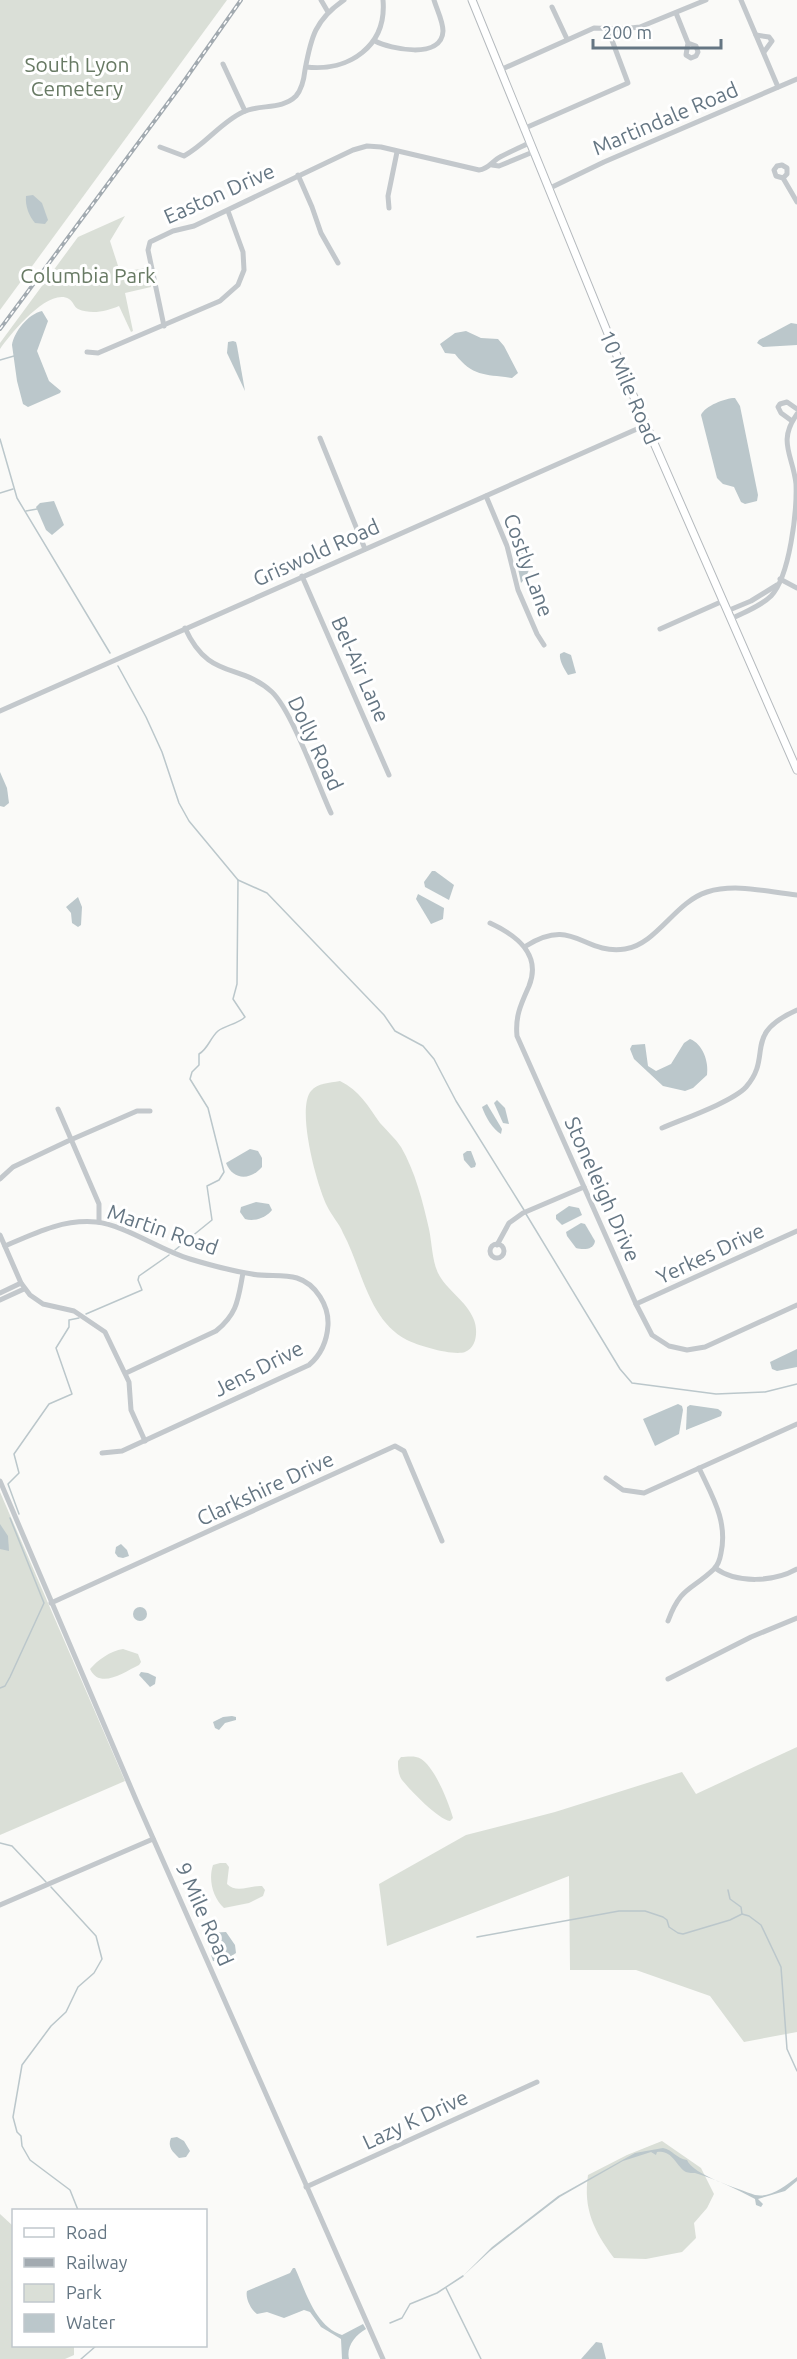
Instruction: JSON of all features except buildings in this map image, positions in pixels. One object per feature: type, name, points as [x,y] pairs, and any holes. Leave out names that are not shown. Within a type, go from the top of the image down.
[{"type":"main road","name":"10 Mile Road","points":[[472,0],[646,425],[797,770]]},
{"type":"street","points":[[321,0],[327,12]]},
{"type":"street","points":[[160,147],[184,156],[194,151],[232,118],[245,111],[277,105],[292,99],[302,86],[314,31],[327,12],[344,0]]},
{"type":"street","points":[[306,67],[325,67],[350,60],[375,41],[384,17],[383,0]]},
{"type":"street","points":[[375,41],[390,48],[412,51],[437,43],[443,31],[434,0]]},
{"type":"street","points":[[500,70],[594,28],[640,27],[706,0]]},
{"type":"street","points":[[741,0],[778,87]]},
{"type":"street","points":[[552,7],[567,39]]},
{"type":"street","points":[[676,13],[688,43]]},
{"type":"street","points":[[523,129],[628,83],[607,27]]},
{"type":"street","points":[[756,35],[769,37],[772,41],[764,52]]},
{"type":"street","points":[[223,64],[245,111]]},
{"type":"street","name":"Martindale Road","points":[[548,189],[604,162],[797,79]]},
{"type":"street","points":[[492,165],[496,158],[529,143]]},
{"type":"street","name":"Easton Drive","points":[[164,326],[148,250],[150,242],[173,231],[194,226],[298,175],[367,146],[381,144],[397,152],[434,156],[478,170],[484,170],[492,165],[499,166],[533,152]]},
{"type":"street","points":[[389,208],[388,196],[397,152]]},
{"type":"street","points":[[298,175],[321,233],[338,263]]},
{"type":"street","points":[[783,178],[797,202]]},
{"type":"street","points":[[87,352],[98,353],[164,326],[220,301],[238,285],[244,270],[243,252],[228,211]]},
{"type":"street","points":[[731,619],[760,605],[770,596],[779,582],[790,554],[795,521],[796,485],[786,436],[797,411],[787,402],[780,404],[778,407],[781,413],[792,421]]},
{"type":"street","name":"Griswold Road","points":[[0,711],[646,425]]},
{"type":"street","points":[[320,438],[365,549]]},
{"type":"street","name":"Costly Lane","points":[[486,496],[507,546],[518,590],[544,645]]},
{"type":"street","name":"Bel-Air Lane","points":[[302,576],[389,775]]},
{"type":"street","points":[[779,582],[797,588]]},
{"type":"street","points":[[727,611],[751,601],[779,582]]},
{"type":"street","points":[[660,629],[723,601]]},
{"type":"street","name":"Dolly Road","points":[[185,628],[195,647],[206,659],[220,668],[261,684],[276,696],[294,730],[331,813]]},
{"type":"street","points":[[490,923],[514,936],[526,946],[550,934],[562,933],[605,947],[626,949],[642,942],[688,901],[705,892],[730,887],[797,895]]},
{"type":"street","name":"Stoneleigh Drive","points":[[526,946],[530,954],[532,970],[530,984],[515,1020],[517,1036],[636,1304],[652,1335],[669,1347],[687,1350],[705,1347],[797,1305]]},
{"type":"street","points":[[662,1128],[741,1092],[755,1072],[764,1033],[774,1022],[797,1010]]},
{"type":"street","points":[[58,1109],[99,1204],[99,1222]]},
{"type":"street","points":[[0,1179],[13,1167],[71,1140],[137,1111],[150,1111]]},
{"type":"street","points":[[497,1245],[509,1223],[523,1213],[584,1187]]},
{"type":"street","name":"Martin Road","points":[[5,1246],[52,1225],[76,1221],[99,1222],[124,1230],[155,1246],[188,1258],[243,1272]]},
{"type":"street","name":"Yerkes Drive","points":[[636,1304],[797,1231]]},
{"type":"street","points":[[0,1234],[24,1289],[43,1304],[74,1311],[99,1327],[110,1339],[126,1373],[131,1410],[145,1441]]},
{"type":"street","points":[[126,1373],[224,1324],[235,1310],[243,1272]]},
{"type":"street","name":"Jens Drive","points":[[102,1453],[122,1452],[301,1369],[316,1359],[321,1352],[327,1333],[328,1317],[323,1302],[314,1289],[297,1278],[243,1272]]},
{"type":"street","points":[[0,1293],[21,1282]]},
{"type":"street","points":[[0,1300],[24,1289]]},
{"type":"street","points":[[606,1478],[623,1490],[644,1493],[797,1424]]},
{"type":"street","name":"Clarkshire Drive","points":[[51,1603],[395,1446],[404,1450],[442,1540]]},
{"type":"street","points":[[668,1621],[674,1605],[686,1589],[715,1568],[722,1547],[723,1524],[699,1468]]},
{"type":"street","name":"9 Mile Road","points":[[0,1481],[153,1839],[383,2359]]},
{"type":"street","points":[[715,1568],[734,1577],[760,1578],[785,1576],[797,1569]]},
{"type":"street","points":[[668,1678],[751,1637],[797,1618]]},
{"type":"street","points":[[0,1905],[153,1839]]},
{"type":"street","name":"Lazy K Drive","points":[[306,2187],[537,2082]]},
{"type":"green space","name":"South Lyon Cemetery","points":[[0,0],[227,0],[0,310]]},
{"type":"green space","name":"Columbia Park","points":[[125,216],[110,241],[120,272],[147,268],[151,287],[125,293],[133,331],[131,332],[119,306],[104,311],[89,312],[78,309],[69,299],[60,297],[51,300],[30,314],[0,349],[0,343],[78,237]]},
{"type":"green space","points":[[340,1081],[363,1099],[406,1156],[421,1198],[438,1273],[467,1307],[475,1324],[474,1343],[465,1352],[445,1352],[407,1340],[383,1320],[368,1292],[350,1247],[327,1206],[318,1182],[310,1148],[306,1114],[307,1100],[311,1091],[317,1086]]},
{"type":"green space","points":[[0,1492],[125,1781],[0,1835]]},
{"type":"green space","points":[[123,1649],[138,1654],[141,1662],[139,1665],[113,1678],[106,1679],[94,1675],[90,1669],[97,1662]]},
{"type":"green space","points":[[797,1747],[797,2032],[744,2042],[710,1996],[636,1970],[570,1970],[569,1876],[387,1946],[379,1884],[466,1835],[555,1812],[682,1772],[696,1794]]},
{"type":"green space","points":[[401,1757],[416,1757],[428,1765],[448,1802],[453,1818],[450,1821],[432,1810],[402,1780],[398,1766]]},
{"type":"green space","points":[[226,1863],[229,1867],[227,1884],[239,1889],[262,1886],[265,1890],[263,1896],[249,1903],[224,1908],[217,1899],[211,1883],[213,1865]]},
{"type":"green space","points":[[662,2141],[701,2168],[714,2194],[707,2208],[694,2223],[696,2238],[682,2252],[646,2259],[614,2258],[592,2219],[587,2199],[588,2175],[627,2155]]},
{"type":"green space","points":[[0,2214],[12,2225],[12,2347],[74,2347],[74,2355],[65,2359],[0,2359]]},
{"type":"water","points":[[33,195],[42,203],[48,220],[45,224],[35,223],[29,214],[26,196]]},
{"type":"water","points":[[42,311],[48,321],[37,351],[49,381],[61,391],[28,407],[23,404],[17,381],[12,345],[22,324]]},
{"type":"water","points":[[791,323],[797,324],[797,345],[763,347],[757,343],[759,340]]},
{"type":"water","points":[[466,331],[481,338],[498,339],[518,373],[512,378],[487,375],[474,371],[455,354],[445,353],[440,344],[455,333]]},
{"type":"water","points":[[233,341],[237,346],[245,391],[227,353],[228,342]]},
{"type":"water","points":[[735,398],[740,406],[758,495],[757,501],[745,504],[741,502],[734,487],[723,484],[717,478],[701,415],[716,403]]},
{"type":"water","points":[[54,501],[64,525],[52,535],[46,530],[36,507],[40,503]]},
{"type":"water","points":[[522,543],[530,551],[531,562],[525,579],[521,583],[514,549],[516,544]]},
{"type":"water","points":[[564,652],[571,655],[576,673],[568,675],[565,670],[560,656]]},
{"type":"water","points":[[0,772],[7,788],[9,803],[4,807],[0,806]]},
{"type":"water","points":[[432,871],[454,885],[449,900],[425,887],[424,882]]},
{"type":"water","points":[[418,894],[444,908],[443,919],[431,924],[416,899]]},
{"type":"water","points":[[78,897],[82,907],[81,925],[78,927],[72,923],[71,913],[66,907]]},
{"type":"water","points":[[690,1039],[695,1041],[704,1054],[707,1075],[693,1088],[685,1091],[663,1086],[634,1059],[630,1049],[632,1045],[645,1044],[648,1066],[656,1071],[671,1064],[684,1043]]},
{"type":"water","points":[[497,1100],[505,1108],[509,1124],[503,1123],[494,1103]]},
{"type":"water","points":[[487,1104],[502,1129],[501,1134],[492,1126],[485,1114],[482,1107]]},
{"type":"water","points":[[250,1149],[258,1151],[262,1158],[262,1167],[248,1176],[238,1176],[229,1169],[226,1163]]},
{"type":"water","points":[[471,1151],[475,1167],[471,1168],[464,1160],[463,1154]]},
{"type":"water","points":[[256,1202],[269,1204],[272,1210],[260,1219],[245,1219],[240,1212],[241,1207]]},
{"type":"water","points":[[569,1206],[579,1208],[582,1215],[562,1225],[556,1219],[556,1215]]},
{"type":"water","points":[[581,1223],[585,1224],[595,1241],[588,1249],[576,1248],[567,1236],[566,1232]]},
{"type":"water","points":[[797,1349],[797,1367],[777,1371],[772,1369],[770,1362]]},
{"type":"water","points":[[678,1404],[683,1410],[679,1434],[655,1446],[643,1419]]},
{"type":"water","points":[[690,1405],[718,1409],[722,1412],[721,1416],[686,1430],[687,1407]]},
{"type":"water","points":[[0,1524],[8,1536],[9,1551],[0,1549]]},
{"type":"water","points":[[121,1544],[129,1556],[118,1557],[115,1553],[116,1547]]},
{"type":"water","points":[[137,1607],[143,1607],[147,1614],[143,1621],[137,1621],[133,1617],[133,1611]]},
{"type":"water","points":[[141,1672],[156,1677],[155,1684],[150,1687],[139,1675]]},
{"type":"water","points":[[232,1716],[236,1717],[236,1720],[225,1723],[219,1730],[215,1728],[213,1722]]},
{"type":"water","points":[[226,1932],[235,1945],[236,1953],[222,1962],[213,1961],[211,1955],[214,1949],[208,1933]]},
{"type":"water","points":[[177,2137],[184,2141],[190,2151],[186,2157],[179,2158],[171,2149],[171,2138]]},
{"type":"water","points":[[663,2148],[687,2160],[698,2171],[717,2181],[686,2172],[670,2155],[662,2152],[657,2152],[656,2155],[651,2152],[623,2161],[560,2197],[490,2251],[463,2276],[492,2247],[558,2196],[635,2153]]},
{"type":"water","points":[[797,2177],[797,2181],[785,2191],[758,2199],[763,2204],[761,2207],[756,2205],[755,2199],[719,2182],[755,2195],[767,2195]]},
{"type":"water","points":[[293,2268],[312,2307],[333,2331],[342,2335],[363,2324],[366,2329],[352,2342],[349,2359],[342,2359],[341,2339],[321,2327],[310,2312],[304,2310],[284,2318],[267,2312],[257,2314],[251,2307],[247,2291],[290,2273]]},
{"type":"water","points":[[596,2342],[602,2343],[606,2359],[581,2359]]},
{"type":"waterway","points":[[0,360],[14,356]]},
{"type":"waterway","points":[[0,439],[17,498],[110,653]]},
{"type":"waterway","points":[[0,493],[13,489]]},
{"type":"waterway","points":[[26,511],[37,509]]},
{"type":"waterway","points":[[118,666],[146,717],[162,752],[179,803],[189,821],[238,880],[267,893],[384,1015],[395,1031],[423,1046],[434,1059],[456,1101],[524,1210]]},
{"type":"waterway","points":[[175,1250],[212,1220],[207,1186],[219,1180],[224,1172],[208,1108],[190,1079],[192,1072],[199,1065],[199,1054],[215,1034],[245,1017],[233,999],[237,984],[238,880]]},
{"type":"waterway","points":[[526,1214],[620,1369],[632,1383],[716,1394],[765,1392],[797,1384]]},
{"type":"waterway","points":[[86,1314],[142,1290],[138,1280],[139,1276],[169,1255]]},
{"type":"waterway","points":[[19,1514],[8,1484],[19,1473],[14,1454],[49,1404],[72,1394],[56,1348],[69,1327],[69,1320],[79,1318]]},
{"type":"waterway","points":[[0,1688],[5,1686],[10,1677],[44,1603],[10,1518]]},
{"type":"waterway","points":[[0,1843],[12,1846],[46,1882]]},
{"type":"waterway","points":[[51,1887],[96,1936],[102,1959],[94,1973],[78,1987],[66,2012],[51,2026],[22,2065],[13,2117],[17,2132],[21,2136],[22,2146],[30,2160],[70,2190],[78,2209]]},
{"type":"waterway","points":[[728,1890],[730,1899],[741,1907],[742,1914]]},
{"type":"waterway","points":[[477,1937],[619,1911],[645,1911],[663,1917],[667,1920],[669,1927],[683,1934],[730,1920],[742,1914],[749,1916],[761,1925],[781,1967],[787,2049],[797,2071]]},
{"type":"waterway","points":[[390,2323],[402,2318],[410,2304],[437,2293],[463,2276]]},
{"type":"waterway","points":[[446,2288],[481,2359]]},
{"type":"waterway","points":[[81,2359],[95,2347]]},
{"type":"railway","points":[[0,329],[182,84],[241,0]]}]
